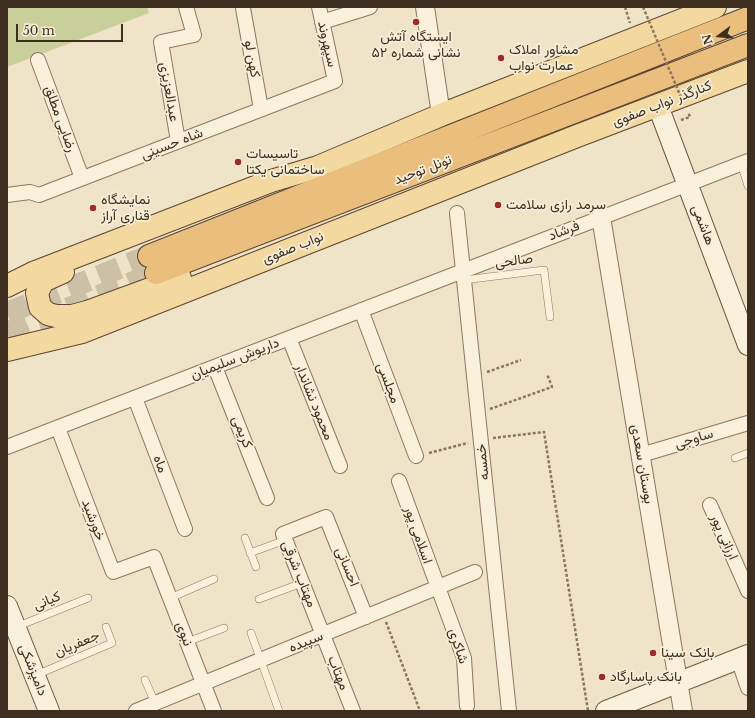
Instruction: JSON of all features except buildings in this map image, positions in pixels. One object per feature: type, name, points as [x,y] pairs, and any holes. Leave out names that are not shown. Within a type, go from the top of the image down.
[{"type":"highway","name":"تونل توحید","points":[[748,18],[153,265],[748,45]]},
{"type":"main road","points":[[302,244],[253,250],[72,316],[56,316],[48,314],[40,307],[38,303],[38,288],[48,278],[132,245],[238,207],[318,167],[441,115],[715,7]]},
{"type":"main road","name":"کنارگذر نواب صفوی","points":[[577,136],[748,71]]},
{"type":"main road","name":"هاشمی","points":[[658,106],[748,345]]},
{"type":"main road","name":"نواب صفوی","points":[[7,350],[82,332],[577,136]]},
{"type":"main road","points":[[7,286],[33,273],[271,181],[318,167]]},
{"type":"main road","points":[[7,363],[20,358],[46,340]]},
{"type":"main road","name":"دامپزشکی","points":[[7,606],[49,711]]},
{"type":"main road","points":[[606,711],[743,657]]},
{"type":"street","name":"عبدالعزیزی","points":[[178,141],[161,42],[194,35],[186,7]]},
{"type":"street","name":"سپهروند","points":[[319,7],[335,81]]},
{"type":"street","points":[[322,22],[370,7]]},
{"type":"street","points":[[425,7],[441,115]]},
{"type":"street","name":"کهن لو","points":[[243,8],[261,109]]},
{"type":"street","name":"رضایی مطلق","points":[[38,60],[82,178]]},
{"type":"street","name":"شاه حسینی","points":[[7,195],[30,192],[39,195],[335,81]]},
{"type":"street","name":"فرشاد","points":[[464,275],[601,217],[744,162]]},
{"type":"street","name":"خمسه","points":[[457,213],[509,711]]},
{"type":"street","name":"بوستان سعدی","points":[[601,217],[684,711]]},
{"type":"street","name":"داریوش سلیمیان","points":[[7,448],[360,310],[464,275]]},
{"type":"street","name":"مجلسی","points":[[360,310],[416,456]]},
{"type":"street","name":"محمود نشاندار","points":[[289,338],[340,466]]},
{"type":"street","name":"کریمی","points":[[215,367],[267,498]]},
{"type":"street","name":"ماه","points":[[135,398],[185,529]]},
{"type":"street","name":"ساوجی","points":[[641,455],[748,423]]},
{"type":"street","name":"خورشید","points":[[58,428],[113,572],[154,557]]},
{"type":"street","name":"اسلامی پور","points":[[399,481],[437,588]]},
{"type":"street","name":"ارزانی پور","points":[[710,505],[748,591]]},
{"type":"street","name":"مهتاب شرقی","points":[[323,635],[284,533],[326,517]]},
{"type":"street","name":"احسانی","points":[[326,517],[366,617]]},
{"type":"street","name":"نبوی","points":[[154,557],[214,711]]},
{"type":"street","name":"سپیده","points":[[138,711],[475,572]]},
{"type":"street","name":"شاکری","points":[[437,588],[464,658],[467,706]]},
{"type":"street","name":"مهتاب","points":[[323,635],[353,711]]},
{"type":"street","points":[[743,657],[748,688]]},
{"type":"lane","points":[[744,162],[748,186]]},
{"type":"lane","name":"صالحی","points":[[464,275],[544,270],[550,317]]},
{"type":"lane","points":[[735,458],[748,453]]},
{"type":"lane","points":[[245,538],[256,567]]},
{"type":"lane","points":[[250,553],[286,540]]},
{"type":"lane","points":[[170,598],[214,579]]},
{"type":"lane","points":[[259,599],[302,583]]},
{"type":"lane","name":"کیانی","points":[[16,627],[88,598]]},
{"type":"lane","name":"جعفریان","points":[[35,676],[112,643],[106,627]]},
{"type":"lane","points":[[187,642],[224,628]]},
{"type":"lane","points":[[251,634],[279,711]]},
{"type":"lane","points":[[145,680],[155,703]]},
{"type":"path","points":[[643,7],[683,102]]},
{"type":"path","points":[[474,376],[521,360]]},
{"type":"path","points":[[478,413],[552,387],[547,374]]},
{"type":"path","points":[[416,456],[481,440],[544,432],[588,711]]},
{"type":"path","points":[[381,611],[420,711]]},
{"type":"green space","points":[[7,7],[147,7],[149,13],[7,67]]},
{"type":"tunnel","points":[[7,313],[149,256]]},
{"type":"tunnel","points":[[7,333],[156,273]]},
{"type":"place","name":"ایستگاه آتش نشانی شماره ۵۲","points":[[416,22]]},
{"type":"place","name":"مشاور املاک عمارت نواب","points":[[501,58]]},
{"type":"place","name":"تاسیسات ساختمانی یکتا","points":[[238,162]]},
{"type":"place","name":"سرمد رازی سلامت","points":[[498,205]]},
{"type":"place","name":"نمایشگاه قناری آراز","points":[[93,208]]},
{"type":"place","name":"بانک سینا","points":[[653,653]]},
{"type":"place","name":"بانک پاسارگاد","points":[[602,677]]}]
